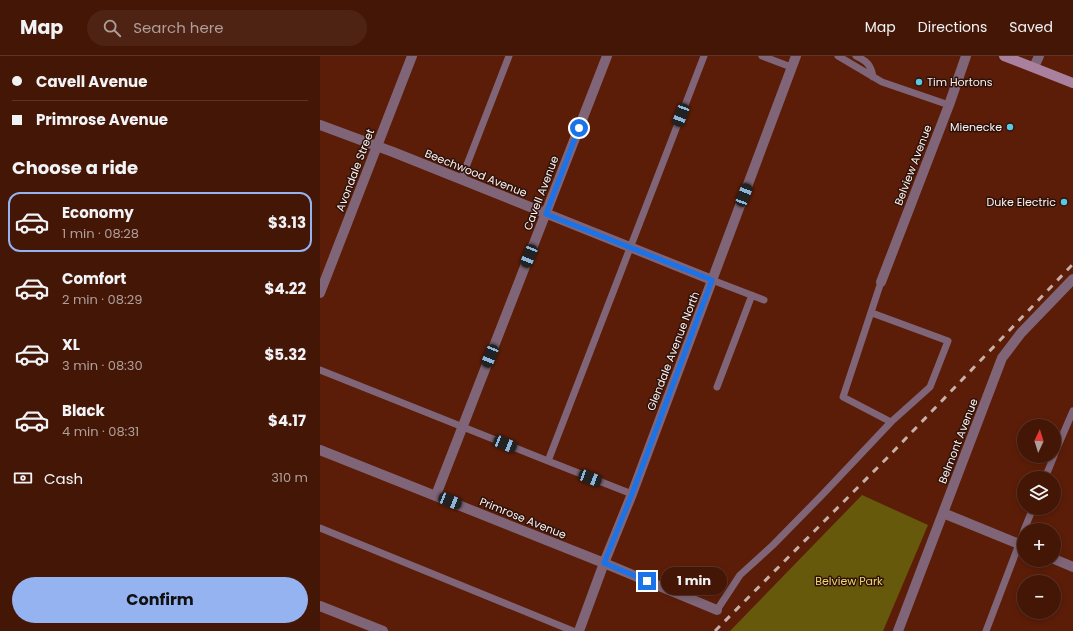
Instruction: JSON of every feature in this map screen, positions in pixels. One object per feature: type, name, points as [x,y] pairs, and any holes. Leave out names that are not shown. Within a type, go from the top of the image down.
[{"type":"main road","points":[[1004,56],[1073,83]]},
{"type":"street","name":"Avondale Street","points":[[320,293],[378,147],[412,56]]},
{"type":"street","name":"Cavell Avenue","points":[[436,496],[607,56]]},
{"type":"street","name":"Glendale Avenue North","points":[[579,631],[604,563],[632,494],[796,56]]},
{"type":"street","name":"Belview Avenue","points":[[881,282],[949,105],[966,56]]},
{"type":"street","points":[[1034,67],[1039,56]]},
{"type":"street","name":"Beechwood Avenue","points":[[320,125],[630,246],[712,280]]},
{"type":"street","name":"Belmont Avenue","points":[[898,631],[1002,358],[1021,333],[1073,279]]},
{"type":"street","name":"Primrose Avenue","points":[[320,450],[604,563],[717,610]]},
{"type":"street","points":[[943,514],[1017,543]]},
{"type":"street","points":[[1061,562],[1073,567]]},
{"type":"street","points":[[320,606],[383,631]]},
{"type":"lane","points":[[461,180],[509,56]]},
{"type":"lane","points":[[548,461],[704,56]]},
{"type":"lane","points":[[762,56],[792,67]]},
{"type":"lane","points":[[838,56],[882,82],[949,105]]},
{"type":"lane","points":[[856,56],[868,63],[874,77]]},
{"type":"lane","points":[[712,280],[764,300]]},
{"type":"lane","points":[[881,282],[843,397],[891,422]]},
{"type":"lane","points":[[717,387],[752,295]]},
{"type":"lane","points":[[717,610],[740,575],[773,545],[891,422],[930,387],[948,341],[872,313]]},
{"type":"lane","points":[[320,370],[632,494]]},
{"type":"lane","points":[[1061,439],[1073,411]]},
{"type":"lane","points":[[320,528],[573,631]]},
{"type":"lane","points":[[986,631],[1017,555]]},
{"type":"green space","name":"Belview Park","points":[[862,495],[928,525],[883,631],[730,631]]},
{"type":"railway","points":[[715,631],[888,457],[1073,264]]},
{"type":"place","name":"Tim Hortons","points":[[919,82]]},
{"type":"place","name":"Mienecke","points":[[1010,127]]},
{"type":"place","name":"Duke Electric","points":[[1064,202]]},
{"type":"route","points":[[579,128],[546,214],[630,246],[712,280],[632,494],[604,563],[647,581]]}]
